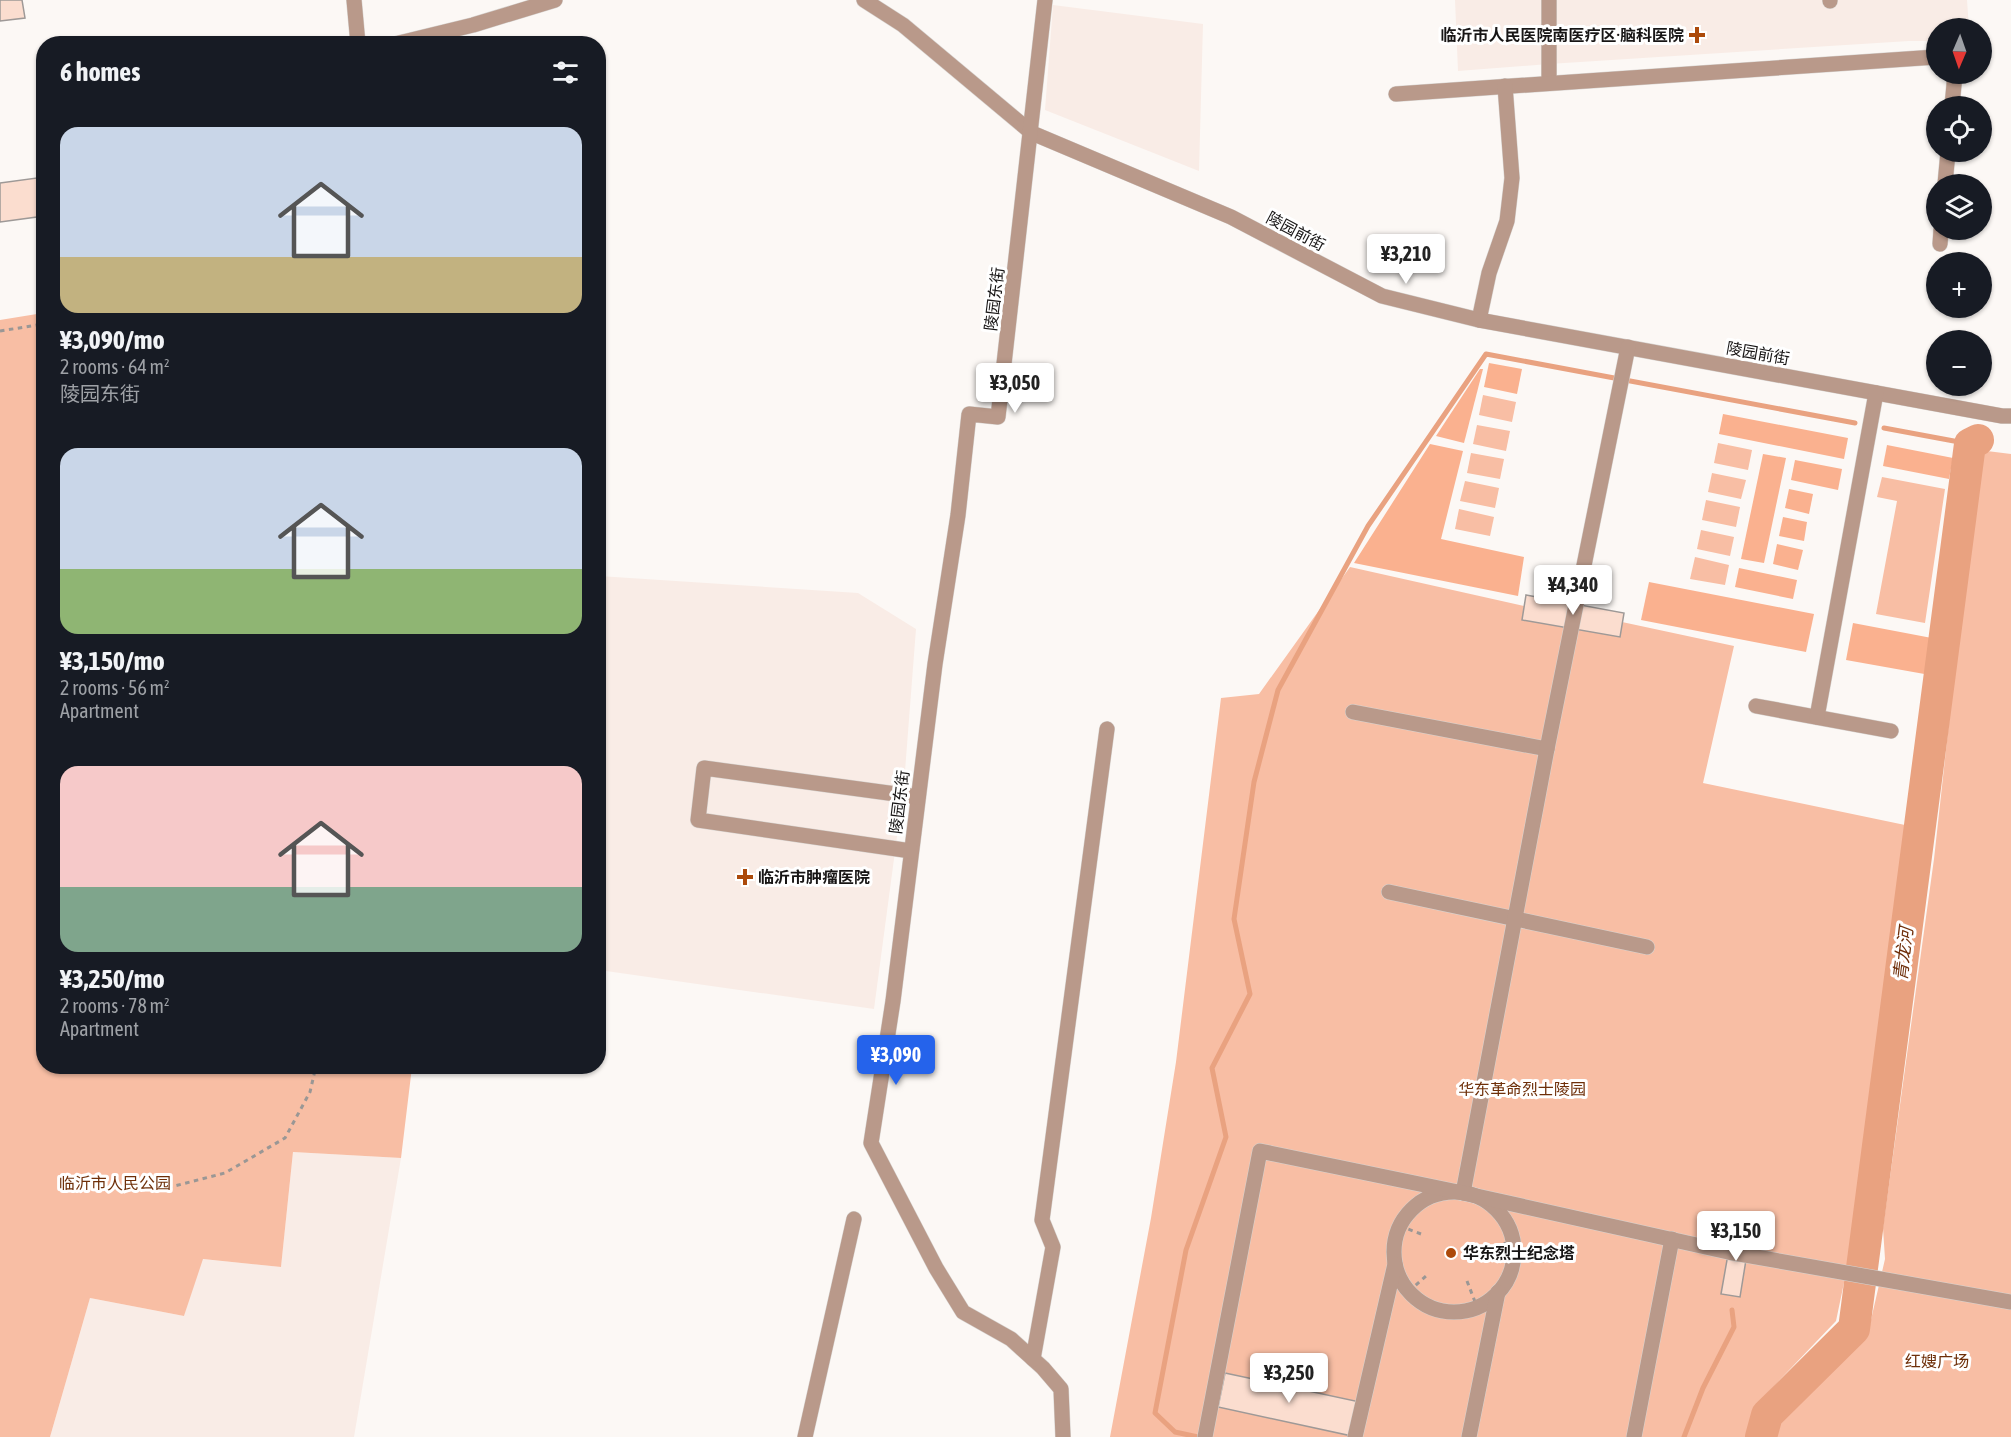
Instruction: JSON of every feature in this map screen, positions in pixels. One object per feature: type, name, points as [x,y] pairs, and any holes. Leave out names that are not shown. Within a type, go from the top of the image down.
[{"type":"street","points":[[354,0],[356,36]]},
{"type":"street","points":[[428,36],[555,0]]},
{"type":"street","name":"陵园前街","points":[[864,0],[903,25],[1032,133],[1231,217],[1382,296],[1479,320],[2011,416]]},
{"type":"street","points":[[1032,133],[1045,0]]},
{"type":"street","points":[[1549,0],[1549,83]]},
{"type":"street","points":[[1396,94],[1926,58]]},
{"type":"street","points":[[1479,320],[1489,273],[1507,221],[1512,178],[1505,86]]},
{"type":"street","name":"陵园东街","points":[[1032,133],[998,417],[969,414],[958,515],[935,664],[893,1000],[871,1143],[936,1268],[963,1312],[1011,1339],[1061,1389],[1063,1437]]},
{"type":"street","points":[[1463,1193],[1547,749],[1628,347]]},
{"type":"street","points":[[1817,717],[1876,393]]},
{"type":"street","points":[[1756,706],[1891,731]]},
{"type":"street","points":[[1353,712],[1547,749]]},
{"type":"street","points":[[1033,1359],[1053,1248],[1042,1220],[1107,729]]},
{"type":"street","points":[[911,850],[698,820],[704,768],[918,797]]},
{"type":"street","points":[[1389,892],[1647,947]]},
{"type":"street","points":[[1206,1432],[1260,1151],[1747,1255],[2011,1302]]},
{"type":"street","points":[[1355,1437],[1395,1264],[1394,1245],[1400,1226],[1412,1209],[1427,1198],[1446,1193],[1463,1193],[1483,1199],[1497,1210],[1508,1225],[1513,1242],[1514,1260],[1509,1277],[1498,1292],[1484,1304],[1466,1311],[1448,1312],[1429,1307],[1409,1291],[1402,1282],[1395,1264]]},
{"type":"street","points":[[805,1437],[854,1219]]},
{"type":"street","points":[[1634,1437],[1672,1239]]},
{"type":"street","points":[[1469,1437],[1498,1292]]},
{"type":"path","points":[[0,331],[36,325]]},
{"type":"path","points":[[159,1190],[225,1173],[285,1137],[310,1092],[314,1074]]},
{"type":"path","points":[[1400,1226],[1421,1234]]},
{"type":"path","points":[[1486,1247],[1513,1242]]},
{"type":"path","points":[[1409,1291],[1426,1276]]},
{"type":"path","points":[[1467,1281],[1477,1306]]},
{"type":"shaded area","name":"临沂市人民医院南医疗区·脑科医院","points":[[1455,0],[1967,0],[1968,18],[1926,18],[1926,41],[1458,71]]},
{"type":"shaded area","points":[[1053,5],[1203,24],[1199,171],[1045,110]]},
{"type":"shaded area","points":[[1489,363],[1522,369],[1517,394],[1484,387]]},
{"type":"shaded area","points":[[1480,369],[1483,369],[1464,443],[1436,436]]},
{"type":"shaded area","points":[[1723,414],[1848,438],[1844,459],[1719,434]]},
{"type":"shaded area","points":[[1430,444],[1463,451],[1441,539],[1524,557],[1518,596],[1354,563]]},
{"type":"shaded area","points":[[1887,445],[1953,458],[1949,479],[1883,466]]},
{"type":"shaded area","points":[[1763,454],[1786,458],[1764,563],[1741,559]]},
{"type":"shaded area","points":[[1795,460],[1842,469],[1838,490],[1791,480]]},
{"type":"shaded area","points":[[1789,489],[1813,494],[1809,514],[1785,508]]},
{"type":"shaded area","points":[[1783,517],[1807,522],[1804,541],[1779,536]]},
{"type":"shaded area","points":[[1777,544],[1803,550],[1798,570],[1773,564]]},
{"type":"shaded area","points":[[1739,568],[1797,580],[1793,599],[1735,587]]},
{"type":"shaded area","name":"临沂市肿瘤医院","points":[[606,576],[858,593],[916,629],[904,784],[874,1009],[606,971]]},
{"type":"shaded area","points":[[1649,582],[1814,614],[1806,652],[1641,620]]},
{"type":"shaded area","points":[[1853,623],[1937,639],[1930,675],[1846,660]]},
{"type":"shaded area","points":[[293,1152],[401,1158],[354,1437],[50,1437],[90,1298],[184,1316],[202,1259],[281,1267]]},
{"type":"green space","name":"临沂市人民公园","points":[[36,314],[36,1074],[411,1074],[401,1158],[293,1152],[281,1267],[203,1259],[184,1316],[90,1298],[50,1437],[0,1437],[0,320]]},
{"type":"green space","points":[[1483,395],[1516,402],[1512,422],[1479,415]]},
{"type":"green space","points":[[1477,425],[1510,431],[1506,451],[1473,444]]},
{"type":"green space","points":[[1718,443],[1752,450],[1748,470],[1714,463]]},
{"type":"green space","name":"红嫂广场","points":[[1979,450],[2011,454],[2011,1437],[1773,1437],[1777,1420],[1867,1337],[1885,1259],[1883,1228],[1934,859]]},
{"type":"green space","points":[[1471,453],[1504,459],[1500,479],[1467,473]]},
{"type":"green space","points":[[1712,473],[1746,480],[1741,499],[1708,492]]},
{"type":"green space","points":[[1882,477],[1945,489],[1925,623],[1876,614],[1897,501],[1877,497]]},
{"type":"green space","points":[[1465,481],[1499,488],[1495,508],[1460,501]]},
{"type":"green space","points":[[1706,500],[1740,507],[1736,527],[1702,520]]},
{"type":"green space","points":[[1459,509],[1494,517],[1490,536],[1455,529]]},
{"type":"green space","points":[[1701,530],[1734,537],[1730,556],[1697,549]]},
{"type":"green space","points":[[1695,557],[1729,565],[1725,585],[1690,579]]},
{"type":"green space","name":"华东革命烈士陵园","points":[[1350,567],[1524,606],[1522,620],[1622,622],[1734,646],[1703,783],[1905,825],[1850,1254],[1836,1321],[1754,1407],[1746,1437],[1110,1437],[1151,1218],[1176,1062],[1221,698],[1259,694]]},
{"type":"building","points":[[0,0],[22,0],[25,18],[0,21]]},
{"type":"building","points":[[36,178],[36,217],[0,222],[0,183]]},
{"type":"building","points":[[1526,595],[1624,613],[1620,637],[1522,620]]},
{"type":"building","points":[[1733,1226],[1751,1229],[1740,1297],[1721,1294]]},
{"type":"building","points":[[1225,1373],[1360,1402],[1352,1436],[1218,1407]]},
{"type":"waterway","points":[[1198,1437],[1175,1432],[1155,1413],[1186,1250],[1226,1137],[1212,1068],[1250,994],[1234,919],[1254,782],[1278,690],[1368,526],[1486,354],[1855,423]]},
{"type":"waterway","points":[[1884,428],[1970,444]]},
{"type":"waterway","name":"青龙河","points":[[1761,1437],[1767,1415],[1854,1329],[1970,444],[1978,440]]},
{"type":"waterway","points":[[1684,1437],[1703,1388],[1734,1327],[1732,1310]]},
{"type":"place","name":"临沂市人民医院南医疗区·脑科医院","points":[[1697,35]]},
{"type":"place","name":"临沂市肿瘤医院","points":[[745,877]]},
{"type":"place","name":"华东烈士纪念塔","points":[[1451,1253]]}]
